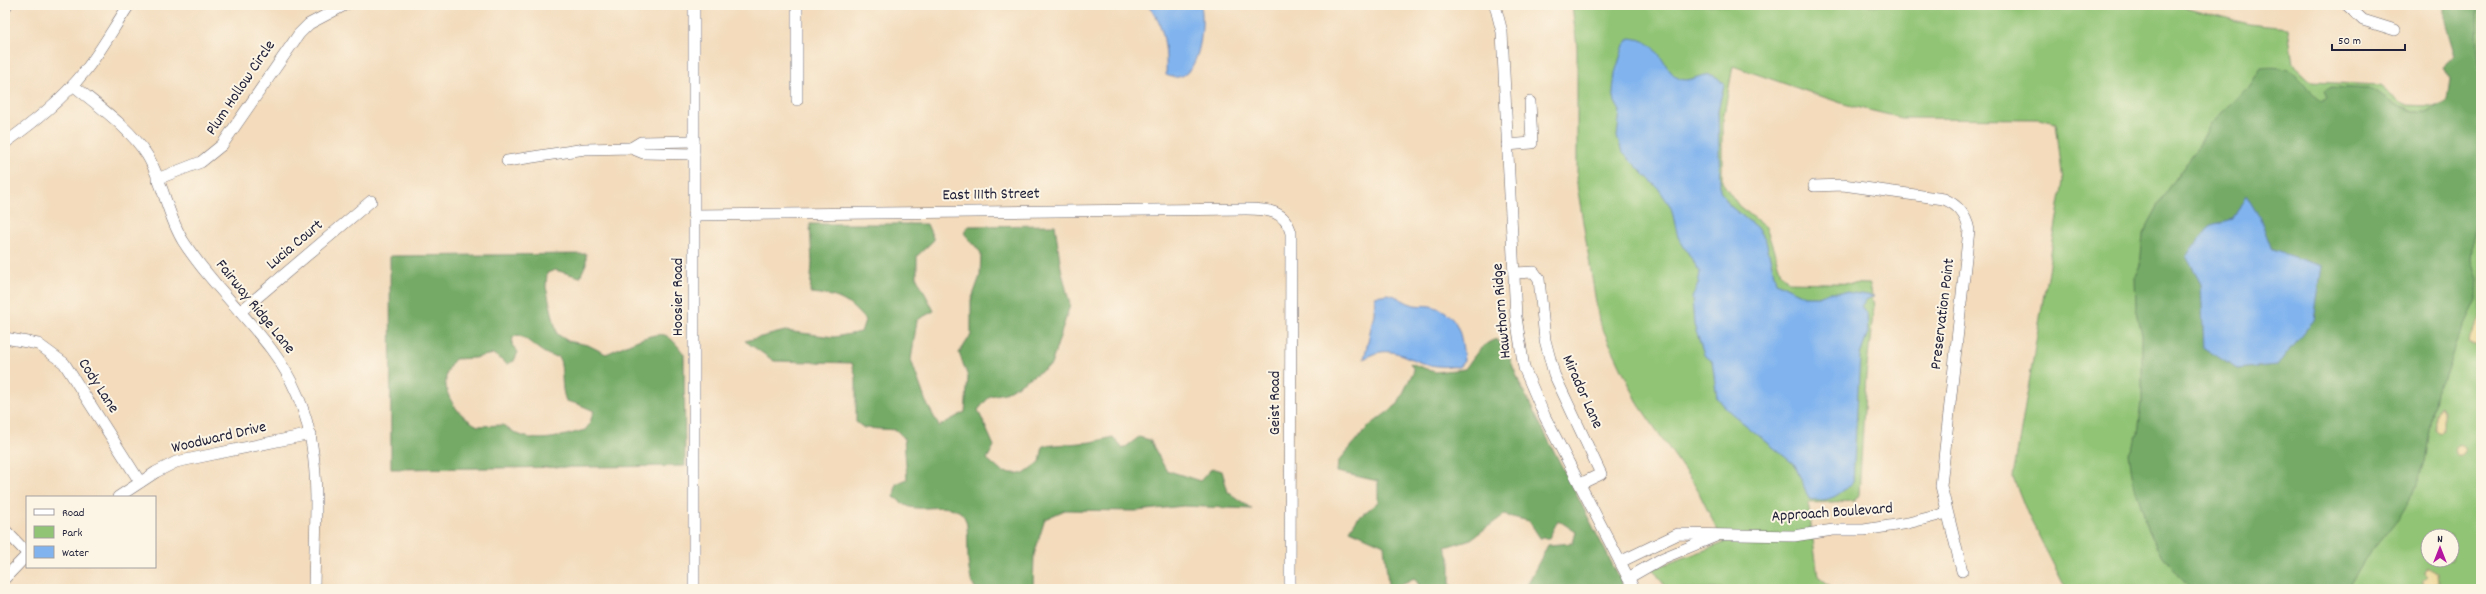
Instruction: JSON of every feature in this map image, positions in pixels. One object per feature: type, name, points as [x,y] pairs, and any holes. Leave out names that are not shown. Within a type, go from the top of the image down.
[{"type":"street","points":[[5,143],[35,122],[73,84],[94,58],[129,5]]},
{"type":"street","name":"Plum Hollow Circle","points":[[157,179],[182,171],[200,162],[222,145],[299,34],[309,24],[345,5]]},
{"type":"street","name":"Hoosier Road","points":[[694,5],[694,589]]},
{"type":"street","points":[[796,5],[797,100]]},
{"type":"street","name":"Hawthorn Ridge","points":[[1495,5],[1502,32],[1514,273],[1519,342],[1524,368],[1545,417],[1634,589]]},
{"type":"street","points":[[2347,5],[2363,20],[2395,30]]},
{"type":"street","name":"Fairway Ridge Lane","points":[[73,84],[132,137],[147,156],[183,241],[287,372],[301,401],[311,434],[315,465],[314,589]]},
{"type":"street","points":[[1507,144],[1532,143],[1530,102]]},
{"type":"street","points":[[631,148],[641,142],[694,141]]},
{"type":"street","points":[[507,162],[586,149],[631,148],[643,153],[694,154]]},
{"type":"street","name":"Preservation Point","points":[[1814,186],[1843,185],[1944,199],[1952,202],[1962,212],[1967,221],[1969,230],[1940,486],[1962,571]]},
{"type":"street","name":"Lucia Court","points":[[240,312],[371,201]]},
{"type":"street","name":"East 111th Street","points":[[693,215],[1246,209],[1274,211],[1286,219]]},
{"type":"street","name":"Geist Road","points":[[1286,219],[1291,233],[1290,589]]},
{"type":"street","name":"Mirador Lane","points":[[1514,273],[1534,272],[1539,279],[1545,340],[1554,374],[1601,474],[1580,484]]},
{"type":"street","name":"Cody Lane","points":[[5,338],[38,344],[64,363],[140,482]]},
{"type":"street","name":"Woodward Drive","points":[[119,496],[140,482],[176,462],[311,434]]},
{"type":"street","name":"Approach Boulevard","points":[[1620,562],[1678,534],[1794,536],[1833,530],[1864,530],[1908,523],[1947,513]]},
{"type":"street","points":[[5,530],[26,553]]},
{"type":"street","name":"Approach Boulevard","points":[[1628,578],[1663,558],[1719,535]]},
{"type":"street","points":[[5,578],[26,555]]},
{"type":"green space","points":[[1572,5],[2178,5],[2249,24],[2288,28],[2293,64],[2312,82],[2380,85],[2404,105],[2460,107],[2463,5],[2481,5],[2481,589],[2066,589],[2028,515],[2013,477],[2063,182],[2056,123],[2039,119],[1902,118],[1844,104],[1733,66],[1722,125],[1722,182],[1739,206],[1766,227],[1781,273],[1788,282],[1870,284],[1874,306],[1866,375],[1859,495],[1854,501],[1808,503],[1818,576],[1834,589],[1667,589],[1653,569],[1724,543],[1696,487],[1639,405],[1599,321],[1577,185],[1577,47]]},
{"type":"green space","points":[[2445,5],[2477,5],[2478,53],[2481,78],[2481,149],[2472,260],[2478,278],[2477,300],[2456,343],[2444,379],[2436,392],[2425,462],[2413,495],[2400,516],[2365,559],[2347,589],[2190,589],[2158,550],[2151,537],[2133,481],[2129,453],[2138,433],[2142,402],[2142,335],[2136,307],[2135,277],[2140,266],[2143,234],[2163,197],[2199,145],[2211,123],[2249,87],[2261,68],[2275,67],[2292,72],[2302,80],[2317,99],[2322,102],[2327,98],[2324,92],[2330,87],[2373,89],[2396,105],[2412,112],[2427,112],[2447,100],[2450,79],[2443,67],[2455,56],[2445,22]]},
{"type":"green space","points":[[810,224],[927,224],[934,240],[917,256],[917,278],[934,311],[917,320],[911,360],[926,402],[939,426],[965,412],[968,377],[959,353],[971,335],[971,301],[980,276],[981,253],[964,233],[968,226],[1055,225],[1061,268],[1070,305],[1051,365],[1005,393],[990,396],[978,410],[994,446],[987,459],[1002,472],[1024,474],[1040,462],[1043,446],[1092,442],[1113,437],[1123,449],[1139,437],[1150,440],[1166,470],[1200,481],[1212,468],[1222,471],[1228,492],[1252,509],[1183,506],[1137,511],[1065,510],[1045,519],[1034,555],[1033,589],[975,589],[970,575],[967,526],[964,517],[959,512],[952,509],[910,507],[894,497],[896,484],[907,479],[904,438],[896,430],[864,428],[856,422],[856,377],[852,363],[774,361],[745,341],[785,331],[834,337],[861,332],[865,320],[853,307],[835,297],[810,293],[812,263]]},
{"type":"green space","points":[[586,254],[586,264],[580,277],[555,270],[547,273],[546,287],[557,334],[568,341],[588,345],[606,354],[637,340],[654,335],[667,336],[674,342],[684,354],[685,466],[391,469],[390,256]],"holes":[[[518,335],[543,352],[559,357],[563,390],[566,401],[578,404],[594,411],[589,425],[585,430],[553,438],[533,438],[513,432],[503,425],[478,426],[469,421],[454,406],[446,388],[446,378],[449,368],[455,359],[474,358],[493,354],[507,364],[514,361],[518,352],[512,345],[513,337]]]},
{"type":"green space","points":[[1497,339],[1508,354],[1522,389],[1625,589],[1529,589],[1527,585],[1548,545],[1573,543],[1576,532],[1558,520],[1549,538],[1540,538],[1529,521],[1504,515],[1471,539],[1445,547],[1450,560],[1450,584],[1457,589],[1422,589],[1414,578],[1392,589],[1388,584],[1384,545],[1350,530],[1357,519],[1378,502],[1378,481],[1337,472],[1338,462],[1368,427],[1398,404],[1414,370],[1410,363],[1435,372],[1465,369],[1482,347]]},
{"type":"sand","points":[[2481,315],[2481,346],[2469,344],[2470,337]]},
{"type":"sand","points":[[2440,406],[2443,411],[2443,430],[2440,433],[2436,430],[2436,414]]},
{"type":"sand","points":[[2460,444],[2464,446],[2466,450],[2464,454],[2460,456],[2456,454],[2454,450],[2456,446]]},
{"type":"sand","points":[[2427,569],[2438,572],[2439,583],[2429,587],[2423,584],[2423,580],[2428,576],[2424,572]]},
{"type":"water","points":[[1146,5],[1201,5],[1201,40],[1193,65],[1186,73],[1177,77],[1166,75],[1164,37],[1157,19]]},
{"type":"water","points":[[1630,38],[1640,40],[1653,47],[1669,70],[1681,79],[1687,80],[1712,75],[1718,78],[1724,85],[1718,110],[1720,190],[1730,206],[1756,227],[1766,241],[1776,282],[1804,296],[1818,296],[1829,292],[1846,292],[1874,296],[1866,300],[1861,306],[1867,314],[1868,333],[1860,355],[1853,481],[1843,491],[1833,497],[1822,500],[1809,499],[1795,465],[1731,413],[1717,398],[1712,361],[1704,355],[1694,325],[1692,298],[1698,284],[1700,272],[1678,237],[1671,207],[1658,188],[1622,152],[1617,137],[1620,111],[1615,102],[1613,91],[1615,73],[1624,45]]},
{"type":"water","points":[[2246,195],[2260,218],[2272,250],[2322,266],[2314,320],[2277,365],[2237,369],[2204,348],[2201,284],[2186,256],[2211,225],[2233,219]]},
{"type":"water","points":[[1389,294],[1414,305],[1440,309],[1453,319],[1460,334],[1462,343],[1464,361],[1459,367],[1430,365],[1391,352],[1374,354],[1364,359],[1374,314],[1375,296]]}]
